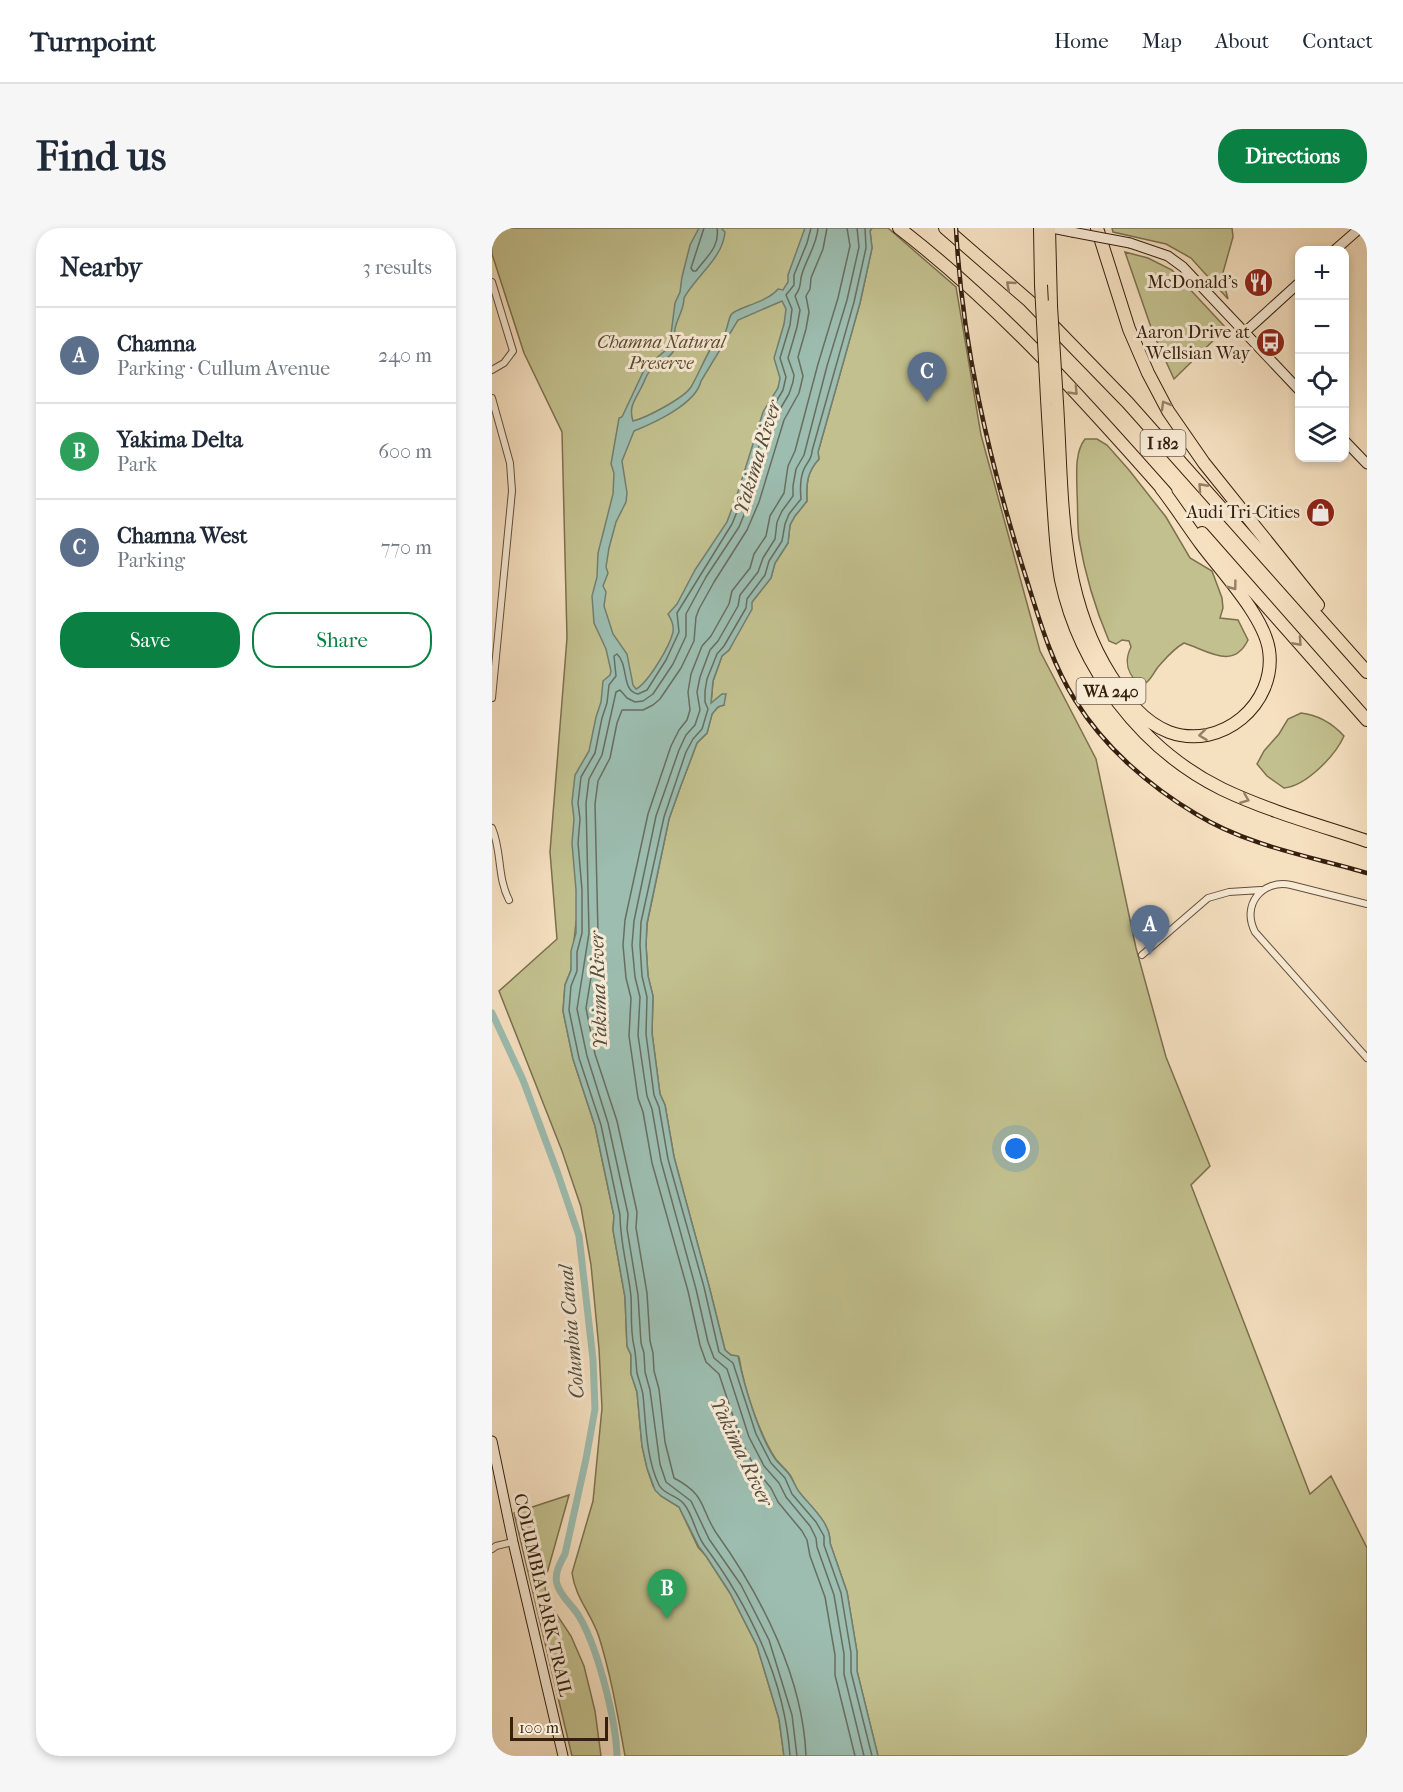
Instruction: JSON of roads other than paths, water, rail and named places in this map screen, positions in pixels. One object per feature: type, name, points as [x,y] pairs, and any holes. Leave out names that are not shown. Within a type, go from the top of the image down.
[{"type":"highway","name":"I 182","points":[[900,228],[995,309],[1106,423],[1367,720]]},
{"type":"highway","name":"I 182","points":[[945,228],[1029,301],[1128,403],[1367,669]]},
{"type":"highway","points":[[1040,228],[1052,401],[1067,556],[1076,598],[1086,629],[1111,676],[1134,707],[1144,716],[1168,731],[1181,735],[1210,734],[1223,731],[1244,717],[1260,698],[1269,676],[1269,648],[1258,620],[1161,488]]},
{"type":"highway","points":[[1045,285],[1051,228]]},
{"type":"highway","points":[[1097,228],[1129,329],[1148,373],[1179,429],[1367,669]]},
{"type":"highway","points":[[1104,228],[1115,286]]},
{"type":"highway","name":"WA 240","points":[[1052,401],[1056,537],[1062,581],[1073,618],[1088,655],[1118,702],[1164,751],[1200,777],[1244,799],[1367,841]]},
{"type":"main road","points":[[1051,228],[1130,243],[1151,249],[1176,262],[1295,387]]},
{"type":"main road","points":[[1340,246],[1360,228]]},
{"type":"main road","points":[[1245,332],[1295,286]]},
{"type":"main road","points":[[1349,445],[1367,464]]},
{"type":"main road","name":"COLUMBIA PARK TRAIL","points":[[492,1441],[563,1756]]},
{"type":"street","points":[[492,282],[513,351],[504,363],[492,370]]},
{"type":"street","points":[[492,398],[512,477],[492,698]]},
{"type":"street","points":[[492,592],[502,593]]},
{"type":"street","points":[[492,828],[499,850],[504,889],[509,900]]},
{"type":"street","points":[[1142,955],[1208,898],[1228,892],[1262,890],[1274,885],[1286,884],[1367,904]]},
{"type":"street","points":[[1262,890],[1253,900],[1250,910],[1255,932],[1367,1058]]},
{"type":"street","points":[[492,1549],[513,1542]]},
{"type":"water","name":"Yakima River","points":[[699,228],[721,228],[725,232],[714,259],[684,298],[675,329],[676,344],[673,352],[648,373],[632,407],[633,421],[664,407],[681,397],[691,387],[710,350],[725,333],[733,312],[766,298],[778,289],[783,290],[788,282],[788,275],[805,228],[872,228],[870,231],[872,248],[860,303],[818,452],[819,459],[808,478],[807,501],[790,525],[788,543],[775,563],[771,578],[752,602],[752,609],[729,650],[722,656],[713,681],[711,703],[722,694],[726,694],[724,705],[718,707],[712,714],[707,733],[697,743],[669,819],[647,923],[646,945],[648,976],[653,996],[652,1033],[660,1094],[665,1105],[674,1157],[725,1350],[731,1355],[738,1356],[753,1410],[770,1450],[790,1475],[800,1493],[820,1516],[827,1529],[847,1592],[857,1652],[857,1671],[878,1756],[784,1756],[779,1719],[757,1646],[730,1593],[699,1547],[679,1507],[655,1490],[642,1446],[637,1392],[631,1374],[631,1355],[627,1346],[625,1297],[613,1230],[614,1216],[595,1126],[573,1059],[563,1011],[565,985],[571,970],[571,951],[576,933],[576,890],[572,843],[574,819],[572,802],[575,775],[589,751],[601,702],[603,681],[611,671],[606,649],[594,623],[592,596],[597,577],[598,553],[613,494],[614,473],[611,464],[619,418],[622,417],[645,368],[667,349],[675,303],[680,292],[690,245]],"holes":[[[782,301],[786,309],[774,358],[780,378],[778,388],[763,412],[727,522],[695,570],[677,604],[668,614],[673,627],[671,638],[652,672],[636,689],[633,685],[627,654],[613,634],[604,606],[606,592],[603,586],[608,573],[606,567],[609,548],[616,522],[626,502],[627,493],[622,461],[634,431],[673,412],[698,389],[738,320]]]},
{"type":"waterway","name":"Columbia Canal","points":[[492,1013],[523,1080],[579,1236],[593,1359],[595,1409],[565,1554],[556,1580],[561,1594],[580,1618],[593,1648],[610,1705],[617,1756]]},
{"type":"railway","points":[[956,228],[959,271],[971,357],[978,399],[998,482],[1044,634],[1075,700],[1100,734],[1129,764],[1161,791],[1196,814],[1258,842],[1367,873]]},
{"type":"place","name":"McDonald's","points":[[1259,282]]},
{"type":"place","name":"Aaron Drive at Wellsian Way","points":[[1271,342]]},
{"type":"place","name":"Chamna West","points":[[927,402]]},
{"type":"place","name":"Audi Tri-Cities","points":[[1321,512]]},
{"type":"place","name":"Chamna","points":[[1150,955]]},
{"type":"place","name":"Yakima Delta","points":[[667,1619]]},
{"type":"park label","name":"Chamna Natural Preserve","points":[[661,352]]}]
